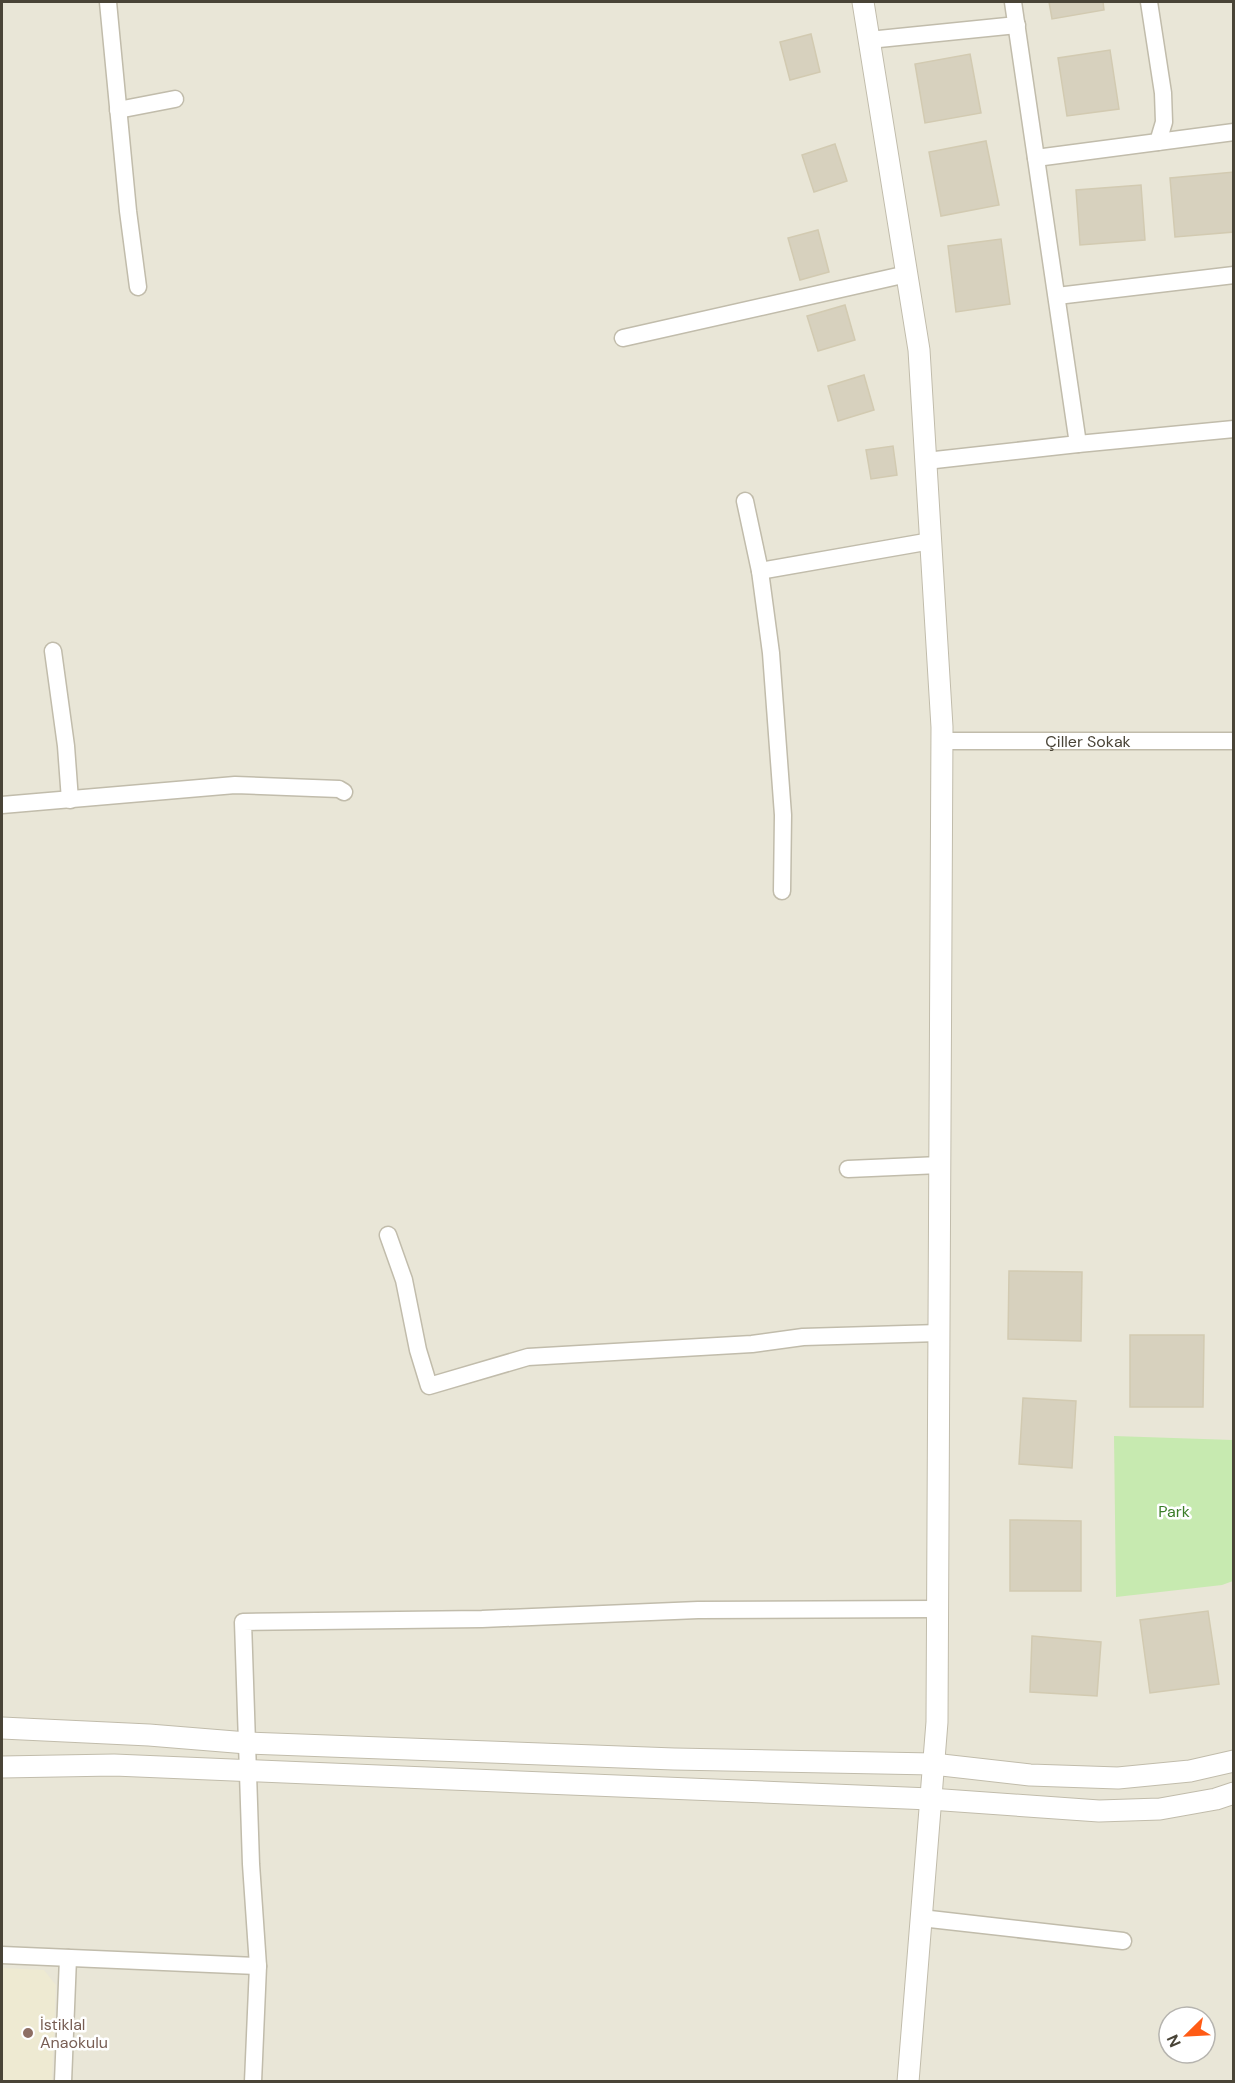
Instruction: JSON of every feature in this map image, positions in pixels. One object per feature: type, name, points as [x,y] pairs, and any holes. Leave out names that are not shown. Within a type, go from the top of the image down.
[{"type":"street","points":[[108,2],[138,287]]},
{"type":"street","points":[[863,2],[919,350],[942,741],[937,1722],[908,2082]]},
{"type":"street","points":[[1013,2],[1078,444]]},
{"type":"street","points":[[1149,2],[1163,93],[1164,122],[1158,142]]},
{"type":"street","points":[[869,40],[1017,25]]},
{"type":"street","points":[[118,110],[175,99]]},
{"type":"street","points":[[1036,158],[1233,132]]},
{"type":"street","points":[[623,338],[907,274]]},
{"type":"street","points":[[1057,297],[1233,275]]},
{"type":"street","points":[[926,461],[1233,429]]},
{"type":"street","points":[[745,501],[760,571],[771,653],[783,815],[782,891]]},
{"type":"street","points":[[760,571],[931,541]]},
{"type":"street","points":[[53,651],[66,746],[70,800]]},
{"type":"street","name":"Çiller Sokak","points":[[942,741],[1233,741]]},
{"type":"street","points":[[2,805],[235,785],[339,789],[345,792]]},
{"type":"street","points":[[848,1169],[940,1165]]},
{"type":"street","points":[[388,1235],[404,1280],[418,1350],[429,1386],[528,1357],[752,1344],[803,1337],[939,1333]]},
{"type":"street","points":[[253,2082],[258,1966],[251,1864],[243,1622],[482,1619],[698,1610],[937,1609]]},
{"type":"street","points":[[2,1728],[149,1735],[247,1743],[674,1759],[933,1764],[1030,1775],[1118,1778],[1190,1771],[1233,1761]]},
{"type":"street","points":[[2,1767],[114,1765],[930,1799],[1099,1811],[1160,1809],[1216,1799],[1233,1793]]},
{"type":"street","points":[[921,1918],[1123,1941]]},
{"type":"street","points":[[2,1955],[258,1966]]},
{"type":"street","points":[[63,2082],[68,1958]]},
{"type":"shaded area","points":[[2,2],[1233,2],[1233,2081],[2,2082]]},
{"type":"shaded area","name":"İstiklal Anaokulu","points":[[2,1968],[44,1970],[56,1985],[52,2081],[2,2081]]},
{"type":"green space","name":"Park","points":[[1114,1436],[1233,1440],[1233,1581],[1222,1585],[1116,1597]]},
{"type":"building","points":[[1049,2],[1103,2],[1104,10],[1052,19]]},
{"type":"building","points":[[811,34],[820,72],[790,80],[780,42]]},
{"type":"building","points":[[1110,50],[1119,109],[1067,116],[1058,58]]},
{"type":"building","points":[[970,54],[981,113],[925,123],[915,64]]},
{"type":"building","points":[[986,141],[999,205],[941,216],[929,152]]},
{"type":"building","points":[[835,144],[847,181],[814,192],[802,155]]},
{"type":"building","points":[[1234,172],[1234,232],[1175,237],[1170,178]]},
{"type":"building","points":[[1141,185],[1145,240],[1080,245],[1076,190]]},
{"type":"building","points":[[818,230],[829,272],[800,280],[788,238]]},
{"type":"building","points":[[1001,239],[1010,304],[956,312],[948,246]]},
{"type":"building","points":[[845,305],[855,340],[818,351],[807,316]]},
{"type":"building","points":[[864,375],[874,410],[838,421],[828,386]]},
{"type":"building","points":[[893,446],[897,475],[871,479],[866,450]]},
{"type":"building","points":[[1009,1271],[1082,1272],[1081,1341],[1008,1339]]},
{"type":"building","points":[[1130,1335],[1204,1335],[1203,1407],[1130,1407]]},
{"type":"building","points":[[1023,1398],[1076,1401],[1072,1468],[1019,1464]]},
{"type":"building","points":[[1010,1520],[1081,1521],[1081,1591],[1010,1591]]},
{"type":"building","points":[[1208,1611],[1219,1684],[1150,1693],[1140,1620]]},
{"type":"building","points":[[1032,1636],[1101,1642],[1097,1696],[1030,1692]]},
{"type":"place","name":"İstiklal Anaokulu","points":[[28,2033]]}]
